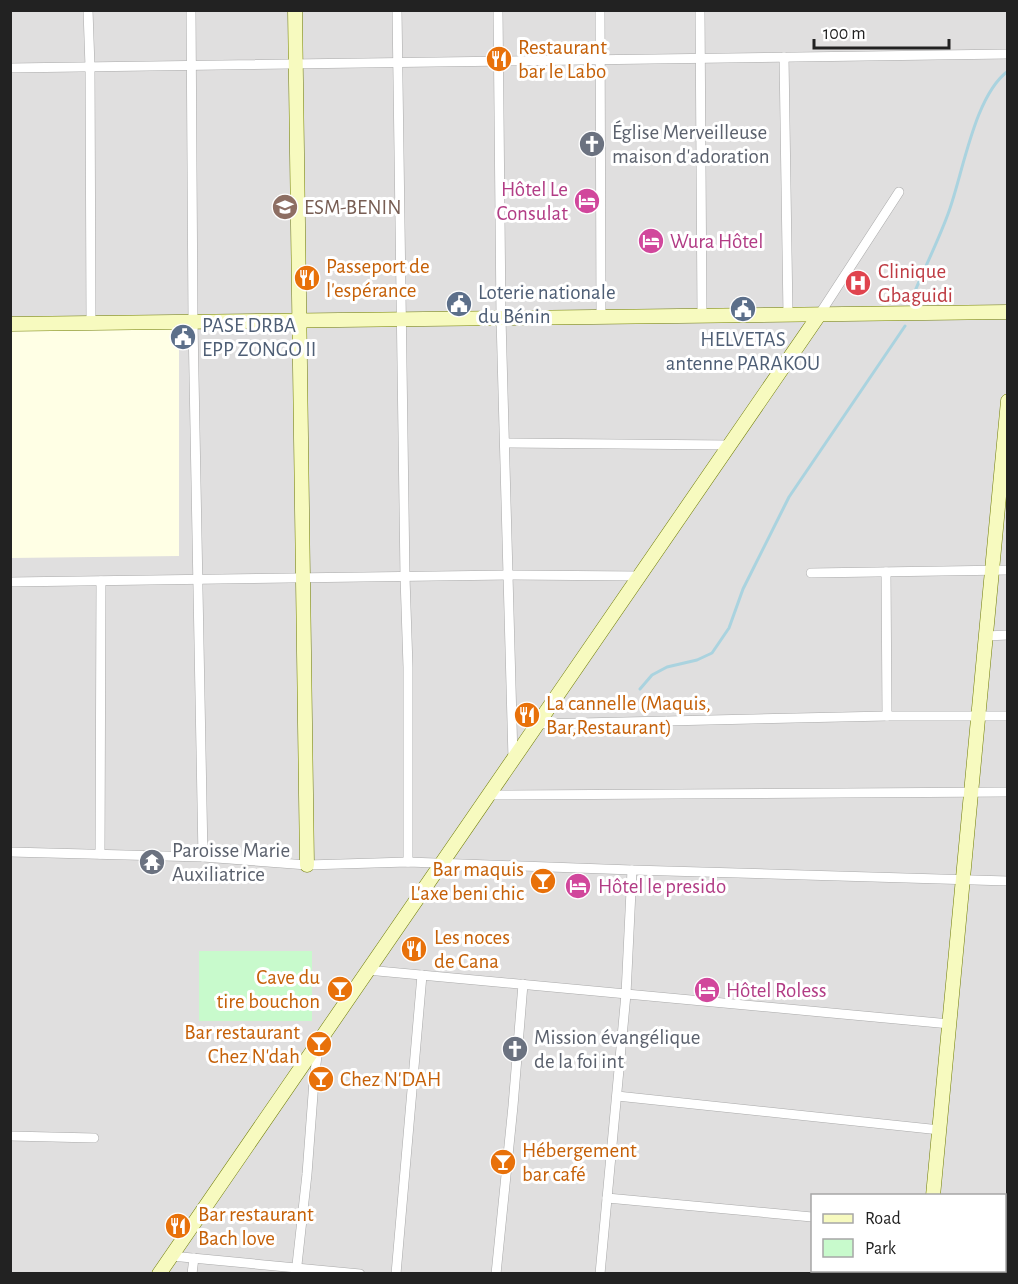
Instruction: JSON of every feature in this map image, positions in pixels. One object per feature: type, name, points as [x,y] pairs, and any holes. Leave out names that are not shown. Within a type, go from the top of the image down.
[{"type":"street","points":[[88,10],[91,323]]},
{"type":"street","points":[[191,10],[203,857]]},
{"type":"street","points":[[295,10],[307,865]]},
{"type":"street","points":[[397,10],[408,667],[408,862]]},
{"type":"street","points":[[498,10],[501,318],[513,759]]},
{"type":"street","points":[[600,10],[601,317]]},
{"type":"street","points":[[700,10],[702,316]]},
{"type":"street","points":[[10,68],[1008,54]]},
{"type":"street","points":[[784,57],[788,315]]},
{"type":"street","points":[[159,1274],[819,315],[899,192]]},
{"type":"street","points":[[10,324],[1008,312]]},
{"type":"street","points":[[933,1194],[1008,401]]},
{"type":"street","points":[[505,443],[729,445]]},
{"type":"street","points":[[812,573],[1008,570]]},
{"type":"street","points":[[886,572],[887,716]]},
{"type":"street","points":[[10,582],[509,575],[640,576]]},
{"type":"street","points":[[100,854],[101,581]]},
{"type":"street","points":[[986,636],[1008,635]]},
{"type":"street","points":[[537,724],[887,716],[1008,716]]},
{"type":"street","points":[[489,795],[1008,792]]},
{"type":"street","points":[[10,852],[203,857],[307,865],[408,862],[1008,880]]},
{"type":"street","points":[[600,1274],[626,994],[632,870]]},
{"type":"street","points":[[367,970],[950,1024]]},
{"type":"street","points":[[396,1274],[422,975]]},
{"type":"street","points":[[496,1274],[523,984]]},
{"type":"street","points":[[297,1271],[319,1042]]},
{"type":"street","points":[[617,1096],[940,1130]]},
{"type":"street","points":[[10,1136],[94,1138]]},
{"type":"street","points":[[607,1198],[811,1217]]},
{"type":"street","points":[[171,1256],[297,1271],[360,1274]]},
{"type":"street","points":[[192,1274],[194,1258]]},
{"type":"shaded area","points":[[10,11],[1007,11],[1007,1273],[11,1273]]},
{"type":"shaded area","points":[[179,328],[179,556],[11,558],[10,331]]},
{"type":"green space","points":[[199,951],[312,951],[312,1021],[199,1021]]},
{"type":"waterway","points":[[910,303],[948,214],[971,137],[986,98],[1008,71]]},
{"type":"waterway","points":[[640,689],[652,675],[667,667],[697,660],[712,653],[729,628],[743,589],[789,497],[905,326]]},
{"type":"place","name":"Restaurant bar le Labo","points":[[499,59]]},
{"type":"place","name":"Église Merveilleuse maison d'adoration","points":[[592,144]]},
{"type":"place","name":"Hôtel Le Consulat","points":[[587,201]]},
{"type":"place","name":"ESM-BENIN","points":[[285,207]]},
{"type":"place","name":"Wura Hôtel","points":[[651,241]]},
{"type":"place","name":"Passeport de l'espérance","points":[[307,278]]},
{"type":"place","name":"Clinique Gbaguidi","points":[[858,283]]},
{"type":"place","name":"Loterie nationale du Bénin","points":[[459,304]]},
{"type":"place","name":"HELVETAS antenne PARAKOU","points":[[743,309]]},
{"type":"place","name":"PASE DRBA EPP ZONGO II","points":[[183,337]]},
{"type":"place","name":"La cannelle (Maquis, Bar,Restaurant)","points":[[527,715]]},
{"type":"place","name":"Paroisse Marie Auxiliatrice","points":[[152,862]]},
{"type":"place","name":"Bar maquis L'axe beni chic","points":[[543,881]]},
{"type":"place","name":"Hôtel le presido","points":[[578,886]]},
{"type":"place","name":"Les noces de Cana","points":[[414,949]]},
{"type":"place","name":"Cave du tire bouchon","points":[[340,989]]},
{"type":"place","name":"Hôtel Roless","points":[[707,990]]},
{"type":"place","name":"Bar restaurant Chez N'dah","points":[[319,1044]]},
{"type":"place","name":"Mission évangélique de la foi int","points":[[515,1049]]},
{"type":"place","name":"Chez N'DAH","points":[[321,1079]]},
{"type":"place","name":"Hébergement bar café","points":[[503,1162]]},
{"type":"place","name":"Bar restaurant Bach love","points":[[178,1226]]}]
